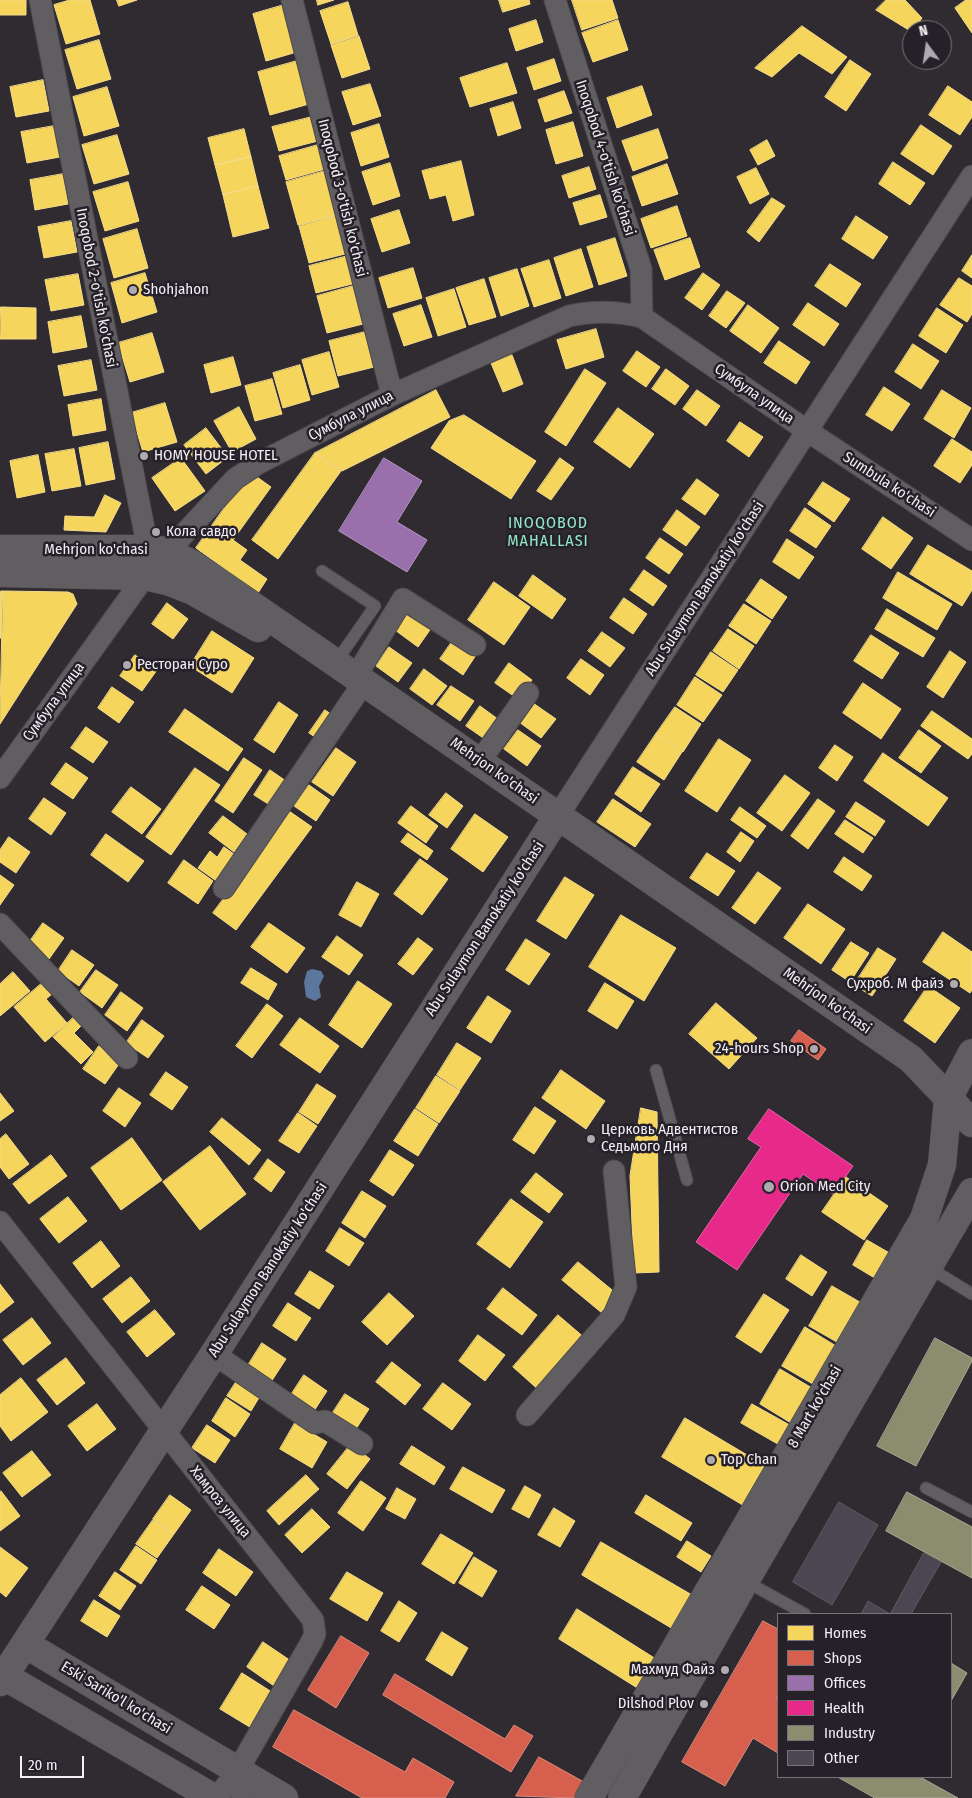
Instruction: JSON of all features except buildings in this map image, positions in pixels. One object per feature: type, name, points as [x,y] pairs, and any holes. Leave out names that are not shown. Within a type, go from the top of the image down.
[{"type":"main road","name":"Mehrjon ko'chasi","points":[[0,549],[157,550],[192,564],[915,1082],[948,1099]]},
{"type":"main road","name":"Mehrjon ko'chasi","points":[[0,573],[145,576],[170,582],[193,591],[349,677],[480,762],[554,822],[911,1059],[972,1123]]},
{"type":"main road","name":"Abu Sulaymon Banokatiy ko'chasi","points":[[2,1679],[164,1432],[554,822]]},
{"type":"main road","points":[[911,1059],[925,1064],[941,1066],[956,1063],[972,1054],[972,1058]]},
{"type":"main road","name":"8 Mart ko'chasi","points":[[590,1798],[924,1219],[942,1165],[948,1099],[972,1054]]},
{"type":"main road","name":"8 Mart ko'chasi","points":[[622,1798],[745,1581],[972,1192]]},
{"type":"main road","name":"Eski Sariko'l ko'chasi","points":[[25,1644],[245,1783],[284,1798]]},
{"type":"main road","points":[[2,1679],[216,1798]]},
{"type":"street","name":"Inoqobod 2-o'tish ko'chasi","points":[[40,0],[157,550],[145,576]]},
{"type":"street","name":"Inoqobod 3-o'tish ko'chasi","points":[[292,0],[392,395]]},
{"type":"street","name":"Inoqobod 4-o'tish ko'chasi","points":[[555,0],[641,269],[642,317]]},
{"type":"street","name":"Abu Sulaymon Banokatiy ko'chasi","points":[[554,822],[972,176]]},
{"type":"street","name":"Сумбула улица","points":[[157,550],[246,471],[392,395],[569,316],[600,311],[620,312],[642,317],[806,430]]},
{"type":"street","name":"Sumbula ko'chasi","points":[[806,430],[972,540]]},
{"type":"street","name":"Сумбула улица","points":[[0,778],[145,576]]},
{"type":"street","points":[[224,888],[349,677],[403,599],[475,645]]},
{"type":"street","points":[[480,762],[528,694]]},
{"type":"street","points":[[0,924],[127,1058]]},
{"type":"street","points":[[527,1416],[614,1314],[623,1299],[626,1287],[614,1171]]},
{"type":"street","name":"Хамроз улица","points":[[0,1222],[164,1432],[310,1614],[315,1626],[312,1641],[245,1783],[216,1798]]},
{"type":"street","points":[[214,1354],[294,1410],[316,1423],[325,1421],[362,1444]]},
{"type":"lane","points":[[322,571],[375,606],[349,677]]},
{"type":"lane","points":[[656,1070],[687,1180]]},
{"type":"lane","points":[[928,1267],[972,1294]]},
{"type":"lane","points":[[926,1488],[972,1512]]},
{"type":"lane","points":[[745,1581],[803,1613]]},
{"type":"water","points":[[312,969],[321,971],[324,976],[319,986],[321,997],[315,1001],[306,997],[304,982],[307,971]]},
{"type":"place","name":"Shohjahon","points":[[133,290]]},
{"type":"place","name":"HOMY HOUSE HOTEL","points":[[144,456]]},
{"type":"place","name":"Кола савдо","points":[[156,532]]},
{"type":"place","name":"Ресторан Суро","points":[[127,665]]},
{"type":"place","name":"Сухроб. М файз","points":[[954,984]]},
{"type":"place","name":"24-hours Shop","points":[[814,1049]]},
{"type":"place","name":"Церковь Адвентистов Седьмого Дня","points":[[591,1139]]},
{"type":"place","name":"Orion Med City","points":[[769,1187]]},
{"type":"place","name":"Top Chan","points":[[711,1460]]},
{"type":"place","name":"Махмуд Файз","points":[[725,1670]]},
{"type":"place","name":"Dilshod Plov","points":[[704,1704]]},
{"type":"district","name":"INOQOBOD MAHALLASI","points":[[548,533]]}]
